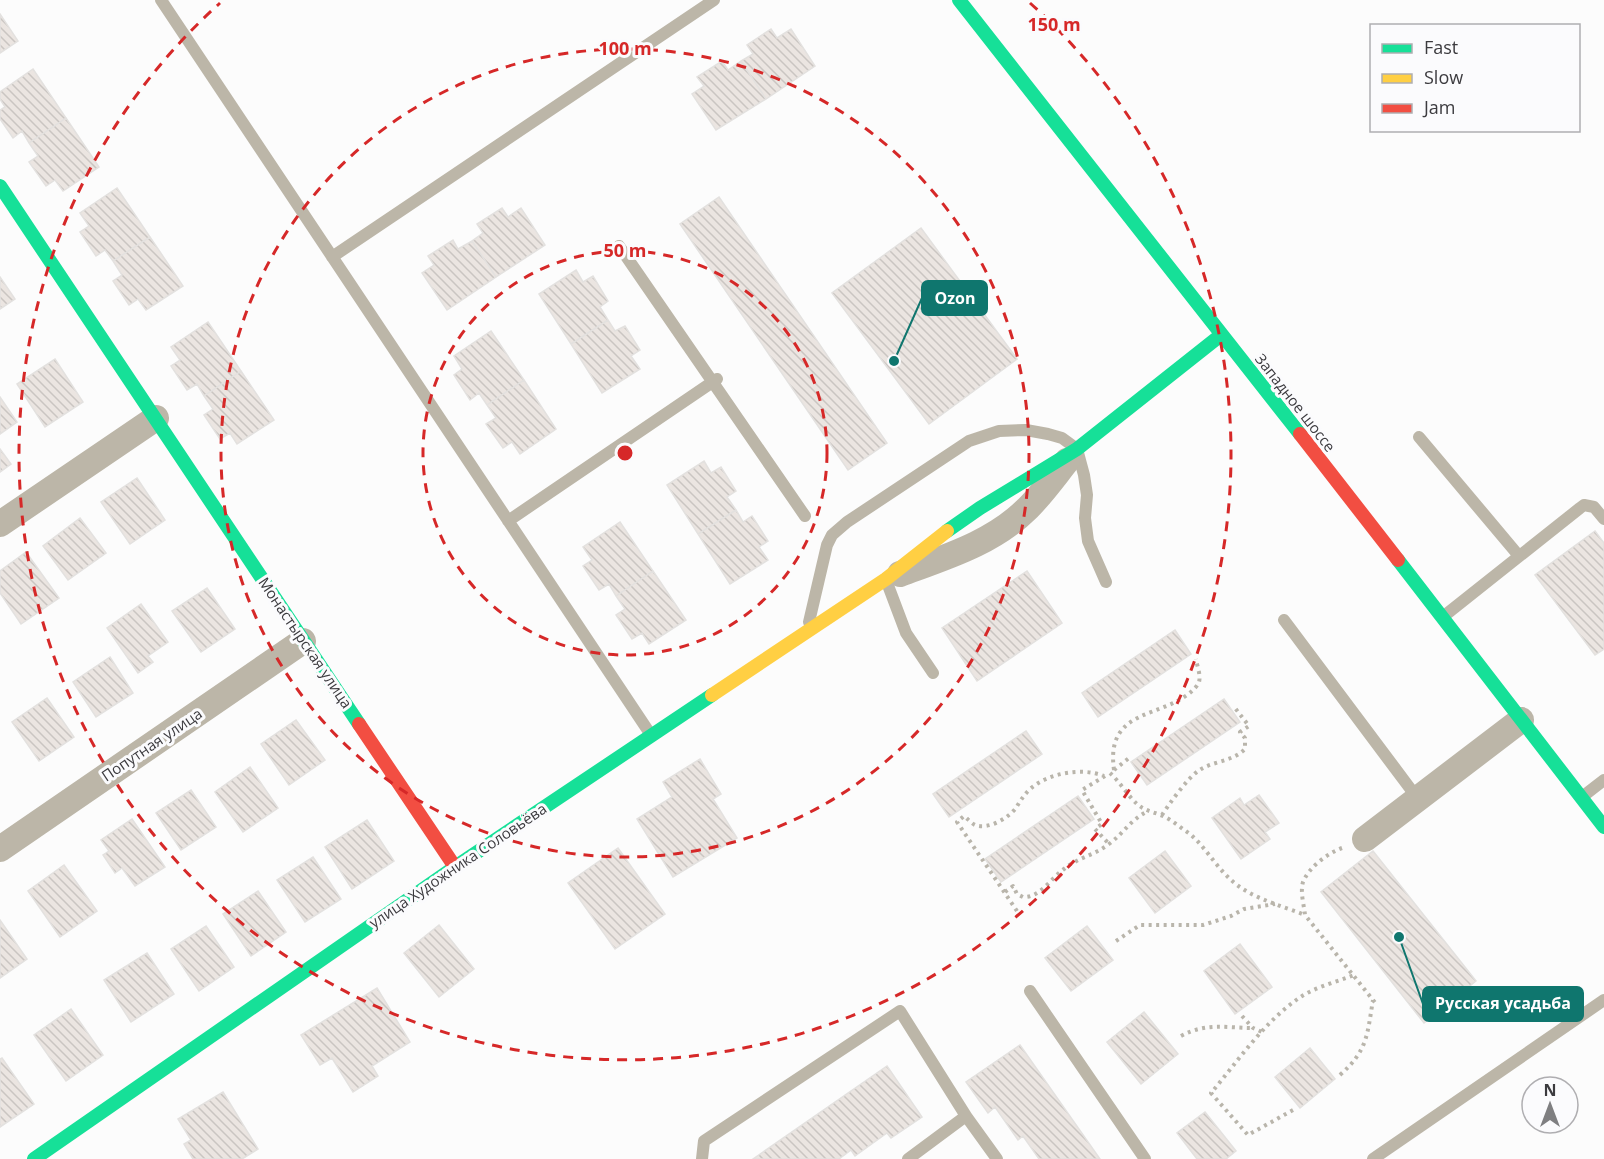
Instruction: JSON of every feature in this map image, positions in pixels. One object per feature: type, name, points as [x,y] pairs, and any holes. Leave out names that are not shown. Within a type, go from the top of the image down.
[{"type":"street","name":"Западное шоссе","points":[[959,0],[1443,617],[1604,827]]},
{"type":"street","name":"Монастырская улица","points":[[1,188],[455,867]]},
{"type":"street","name":"улица Художника Соловьёва","points":[[34,1159],[455,867],[886,579],[962,552],[997,532],[1028,508],[1077,449],[1221,335]]},
{"type":"street","points":[[0,524],[156,418]]},
{"type":"street","name":"Попутная улица","points":[[0,849],[303,641]]},
{"type":"street","points":[[1365,839],[1521,720]]},
{"type":"lane","points":[[161,0],[651,736]]},
{"type":"lane","points":[[332,257],[714,0]]},
{"type":"lane","points":[[619,246],[715,380],[805,516]]},
{"type":"lane","points":[[508,521],[715,380]]},
{"type":"lane","points":[[806,632],[827,545],[832,535],[847,522],[969,441],[999,431],[1026,430],[1048,434],[1062,438],[1077,449],[1086,485],[1088,541],[1106,582]]},
{"type":"lane","points":[[1419,437],[1519,556]]},
{"type":"lane","points":[[1443,617],[1584,505],[1594,507],[1604,519]]},
{"type":"lane","points":[[886,579],[906,633],[933,673]]},
{"type":"lane","points":[[1284,620],[1418,799]]},
{"type":"lane","points":[[1582,798],[1604,780]]},
{"type":"lane","points":[[1030,991],[1145,1159]]},
{"type":"lane","points":[[1372,1159],[1604,1000]]},
{"type":"lane","points":[[702,1159],[704,1141],[900,1011],[966,1116],[997,1159]]},
{"type":"lane","points":[[908,1159],[966,1116]]},
{"type":"path","points":[[1196,659],[1198,684],[1188,694],[1141,715],[1122,730],[1114,749],[1112,771],[1136,803],[1148,812],[1162,816],[1201,844],[1212,861],[1245,891],[1305,915]]},
{"type":"path","points":[[1162,816],[1167,806],[1199,771],[1240,755],[1245,749],[1245,738],[1240,732],[1249,726],[1235,708]]},
{"type":"path","points":[[1109,844],[1095,829],[1102,824],[1082,790],[1128,758]]},
{"type":"path","points":[[1017,911],[957,822],[964,816],[974,824],[981,825],[1002,820],[1016,808],[1030,789],[1041,781],[1060,775],[1094,772],[1104,776]]},
{"type":"path","points":[[1005,892],[1013,886],[1017,894],[1023,897],[1036,894],[1075,860],[1109,844],[1129,823],[1148,812]]},
{"type":"path","points":[[1365,839],[1332,851],[1311,869],[1303,882],[1302,896],[1305,915],[1377,1005]]},
{"type":"path","points":[[1116,941],[1140,925],[1203,925],[1257,905],[1275,904]]},
{"type":"path","points":[[1293,1110],[1248,1136],[1211,1093],[1284,1009],[1300,997],[1354,975]]},
{"type":"path","points":[[1340,1075],[1355,1062],[1366,1042],[1373,1000]]},
{"type":"path","points":[[1242,1016],[1253,1028]]},
{"type":"path","points":[[1181,1036],[1195,1029],[1221,1026],[1253,1028],[1262,1032]]},
{"type":"building","points":[[0,14],[18,41],[0,53]]},
{"type":"building","points":[[771,29],[777,38],[791,29],[815,66],[766,99],[741,61],[753,54],[747,45]]},
{"type":"building","points":[[722,61],[728,70],[741,61],[766,99],[716,130],[692,94],[704,86],[697,77]]},
{"type":"building","points":[[33,69],[66,118],[29,143],[22,131],[13,138],[0,119],[0,110],[5,107],[0,99],[0,92]]},
{"type":"building","points":[[66,118],[99,167],[63,191],[55,180],[46,186],[29,162],[38,156],[29,143]]},
{"type":"building","points":[[117,188],[150,237],[113,261],[105,250],[96,256],[80,232],[89,226],[80,213]]},
{"type":"building","points":[[719,197],[887,443],[848,470],[680,224]]},
{"type":"building","points":[[502,208],[508,217],[521,208],[545,245],[496,277],[472,241],[483,233],[477,224]]},
{"type":"building","points":[[921,228],[1017,359],[929,424],[832,293]]},
{"type":"building","points":[[150,237],[183,286],[146,310],[138,299],[129,305],[113,281],[122,275],[113,261]]},
{"type":"building","points":[[453,240],[458,249],[472,241],[496,277],[447,310],[422,273],[434,265],[428,256]]},
{"type":"building","points":[[576,270],[583,282],[593,276],[608,301],[600,307],[608,320],[571,344],[539,294]]},
{"type":"building","points":[[0,277],[15,299],[0,309]]},
{"type":"building","points":[[608,320],[615,331],[625,326],[640,350],[631,356],[640,369],[602,393],[571,344]]},
{"type":"building","points":[[208,322],[241,371],[204,396],[197,384],[187,390],[171,366],[180,360],[171,347]]},
{"type":"building","points":[[491,331],[524,380],[487,405],[479,393],[470,400],[454,375],[462,369],[454,356]]},
{"type":"building","points":[[55,359],[83,402],[45,427],[17,384]]},
{"type":"building","points":[[241,371],[274,420],[237,444],[230,433],[220,439],[204,415],[213,409],[204,396]]},
{"type":"building","points":[[524,380],[556,429],[520,454],[512,442],[503,448],[486,424],[496,418],[487,405]]},
{"type":"building","points":[[0,397],[17,422],[0,434]]},
{"type":"building","points":[[0,449],[11,464],[0,472]]},
{"type":"building","points":[[704,461],[711,473],[721,467],[736,491],[727,497],[736,510],[698,534],[667,485]]},
{"type":"building","points":[[137,478],[165,520],[130,544],[101,502]]},
{"type":"building","points":[[736,510],[743,522],[752,516],[768,541],[759,547],[768,560],[730,584],[698,534]]},
{"type":"building","points":[[80,518],[106,553],[68,580],[43,546]]},
{"type":"building","points":[[620,522],[653,571],[616,596],[609,584],[599,590],[583,566],[592,560],[583,547]]},
{"type":"building","points":[[1595,531],[1604,543],[1604,649],[1595,655],[1535,575]]},
{"type":"building","points":[[26,552],[59,598],[21,624],[0,593],[0,571]]},
{"type":"building","points":[[653,571],[686,620],[649,644],[642,633],[632,639],[616,615],[625,609],[616,596]]},
{"type":"building","points":[[1027,571],[1062,623],[977,681],[942,628]]},
{"type":"building","points":[[207,588],[235,629],[201,652],[172,611]]},
{"type":"building","points":[[141,604],[168,642],[148,656],[153,662],[138,673],[107,628]]},
{"type":"building","points":[[1175,630],[1191,654],[1098,717],[1082,693]]},
{"type":"building","points":[[110,657],[133,693],[96,717],[73,682]]},
{"type":"building","points":[[47,698],[74,737],[39,761],[12,722]]},
{"type":"building","points":[[1224,699],[1240,722],[1147,785],[1131,762]]},
{"type":"building","points":[[296,720],[325,760],[289,785],[261,744]]},
{"type":"building","points":[[1026,731],[1042,754],[949,817],[933,794]]},
{"type":"building","points":[[700,759],[721,794],[713,799],[737,838],[673,877],[637,819],[672,797],[663,782]]},
{"type":"building","points":[[250,767],[278,808],[243,832],[215,792]]},
{"type":"building","points":[[191,790],[216,827],[181,850],[156,813]]},
{"type":"building","points":[[1259,795],[1279,823],[1265,832],[1270,839],[1241,859],[1212,818],[1240,798],[1244,805]]},
{"type":"building","points":[[1078,796],[1094,819],[1001,882],[985,859]]},
{"type":"building","points":[[132,819],[165,867],[135,886],[122,868],[115,873],[103,855],[109,851],[101,840]]},
{"type":"building","points":[[367,820],[394,861],[352,889],[325,847]]},
{"type":"building","points":[[618,848],[665,914],[615,949],[568,883]]},
{"type":"building","points":[[1165,851],[1191,886],[1155,913],[1129,878]]},
{"type":"building","points":[[1373,851],[1476,981],[1424,1023],[1321,892]]},
{"type":"building","points":[[313,857],[341,899],[305,922],[277,880]]},
{"type":"building","points":[[64,865],[97,911],[60,937],[28,891]]},
{"type":"building","points":[[258,891],[286,932],[251,956],[223,914]]},
{"type":"building","points":[[0,920],[27,959],[0,978]]},
{"type":"building","points":[[439,925],[474,969],[439,997],[404,953]]},
{"type":"building","points":[[206,926],[234,967],[199,991],[171,949]]},
{"type":"building","points":[[1087,926],[1113,960],[1071,991],[1045,958]]},
{"type":"building","points":[[1240,944],[1272,987],[1235,1014],[1204,971]]},
{"type":"building","points":[[147,953],[174,994],[131,1022],[104,980]]},
{"type":"building","points":[[377,988],[410,1042],[372,1066],[378,1076],[353,1092],[332,1058],[320,1065],[301,1035]]},
{"type":"building","points":[[71,1009],[103,1055],[66,1081],[34,1035]]},
{"type":"building","points":[[1144,1012],[1178,1054],[1141,1084],[1107,1042]]},
{"type":"building","points":[[1020,1045],[1100,1159],[1039,1159],[1023,1136],[1018,1140],[995,1107],[988,1113],[966,1082]]},
{"type":"building","points":[[1310,1048],[1335,1079],[1300,1108],[1275,1077]]},
{"type":"building","points":[[2,1058],[34,1104],[0,1127],[0,1059]]},
{"type":"building","points":[[887,1066],[922,1117],[891,1138],[887,1133],[855,1156],[851,1150],[839,1159],[753,1159]]},
{"type":"building","points":[[223,1092],[258,1149],[242,1159],[193,1159],[184,1144],[191,1140],[178,1119]]},
{"type":"building","points":[[1205,1112],[1236,1151],[1226,1159],[1197,1159],[1177,1133]]},
{"type":"traffic: fast","points":[[959,0],[1300,434]]},
{"type":"traffic: fast","points":[[0,186],[359,724]]},
{"type":"traffic: fast","points":[[947,531],[980,508],[1077,449],[1221,335]]},
{"type":"traffic: fast","points":[[1398,560],[1604,827]]},
{"type":"traffic: fast","points":[[34,1159],[455,867],[712,695]]},
{"type":"traffic: slow","points":[[712,695],[886,579],[947,531]]},
{"type":"traffic: jam","points":[[1300,434],[1398,560]]},
{"type":"traffic: jam","points":[[359,724],[455,867]]},
{"type":"place","name":"Ozon","points":[[894,361]]},
{"type":"place","name":"Русская усадьба","points":[[1399,937]]}]
